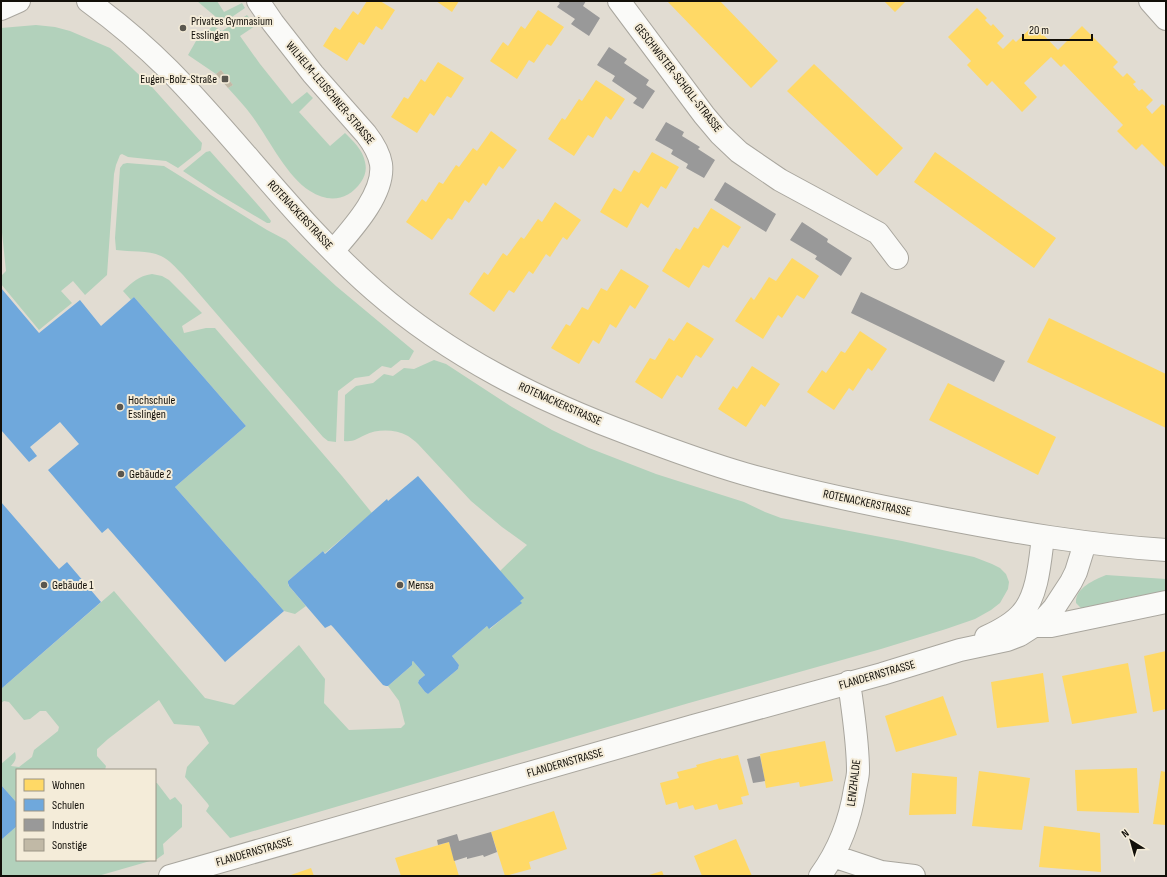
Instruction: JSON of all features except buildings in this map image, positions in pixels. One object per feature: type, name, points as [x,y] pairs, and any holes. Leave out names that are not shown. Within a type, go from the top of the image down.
[{"type":"street","points":[[1,9],[19,1]]},
{"type":"street","name":"ROTENACKERSTRASSE","points":[[88,1],[129,33],[170,71],[333,251],[375,290],[448,346],[504,379],[587,418],[671,450],[742,473],[776,482],[855,501],[1043,537],[1128,548],[1166,550]]},
{"type":"street","name":"WILHELM-LEUSCHNER-STRASSE","points":[[258,1],[273,23],[313,74],[366,134],[378,154],[381,165],[381,175],[374,196],[366,210],[333,251]]},
{"type":"street","name":"GESCHWISTER-SCHOLL-STRASSE","points":[[619,1],[704,115],[720,134],[739,152],[780,180],[878,233],[897,258]]},
{"type":"street","points":[[1150,1],[1166,19]]},
{"type":"street","name":"FLANDERNSTRASSE","points":[[960,650],[998,631],[1021,615],[1030,599],[1035,583],[1043,537]]},
{"type":"street","name":"FLANDERNSTRASSE","points":[[170,876],[960,650],[1007,640],[1020,635],[1034,626],[1045,618],[1054,608],[1065,594],[1076,572],[1085,543]]},
{"type":"street","points":[[1034,626],[1051,626],[1166,602]]},
{"type":"street","name":"LENZHALDE","points":[[820,876],[842,839],[849,820],[858,773],[858,752],[850,682]]},
{"type":"street","points":[[833,856],[881,872],[914,876]]},
{"type":"green space","points":[[197,1],[217,1],[224,12],[242,3],[245,8],[223,23]]},
{"type":"green space","points":[[247,15],[255,26],[240,36],[292,104],[307,92],[313,98],[299,112],[330,146],[345,133],[362,154],[366,165],[365,175],[356,188],[350,193],[337,198],[324,197],[317,195],[302,185],[286,167],[249,112],[228,88],[233,85],[221,70],[216,74],[188,55],[196,41],[213,26],[222,31]]},
{"type":"green space","points":[[36,25],[55,27],[70,31],[110,48],[152,87],[202,143],[201,150],[178,168],[166,161],[128,157],[122,154],[120,155],[114,174],[107,275],[85,295],[73,281],[61,291],[72,303],[39,330],[1,284],[1,276],[6,271],[1,223],[1,28]]},
{"type":"green space","points":[[210,151],[265,213],[271,221],[270,223],[267,223],[218,194],[183,171],[206,152]]},
{"type":"green space","points":[[123,164],[164,166],[267,230],[286,240],[336,286],[414,351],[409,360],[401,360],[391,368],[382,366],[369,376],[355,378],[338,391],[336,442],[328,441],[323,437],[183,275],[170,262],[156,254],[116,250],[115,238],[120,168]]},
{"type":"green space","points":[[152,274],[162,276],[169,280],[202,313],[182,326],[184,333],[206,328],[215,328],[372,513],[325,553],[323,551],[288,581],[288,585],[306,606],[295,614],[284,611],[175,487],[246,426],[134,297],[131,300],[123,291],[139,278]]},
{"type":"green space","points":[[434,360],[446,364],[512,407],[552,430],[589,448],[656,474],[744,502],[781,518],[902,541],[974,557],[1000,568],[1006,574],[1009,582],[1008,589],[1000,603],[991,610],[975,619],[946,629],[230,838],[206,811],[209,806],[208,804],[185,777],[187,767],[209,743],[199,726],[174,724],[159,700],[97,749],[97,756],[106,766],[105,769],[16,769],[16,802],[1,785],[1,764],[15,752],[15,760],[11,766],[19,767],[32,757],[34,750],[58,731],[59,727],[46,711],[40,711],[30,719],[24,720],[9,702],[4,701],[1,703],[1,689],[114,591],[205,698],[234,705],[299,645],[325,679],[324,703],[349,730],[401,728],[405,724],[399,701],[388,686],[412,665],[413,661],[425,675],[419,680],[418,683],[428,694],[458,669],[459,665],[452,656],[487,626],[490,629],[521,603],[500,571],[527,545],[502,527],[471,501],[417,443],[408,436],[392,431],[370,433],[353,441],[344,441],[345,395],[356,386],[373,383],[384,374],[393,376],[404,368],[414,369]]},
{"type":"green space","points":[[1106,575],[1166,579],[1166,591],[1112,601],[1085,610],[1082,609],[1076,603],[1079,593],[1086,585]]},
{"type":"green space","points":[[156,783],[170,800],[175,797],[182,805],[182,827],[163,844],[164,854],[157,859]]},
{"type":"green space","points":[[16,827],[16,861],[150,861],[98,876],[1,876],[1,840]]},
{"type":"place","name":"Privates Gymnasium Esslingen","points":[[183,28]]},
{"type":"place","name":"Eugen-Bolz-Straße","points":[[225,79]]},
{"type":"place","name":"Hochschule Esslingen","points":[[120,407]]},
{"type":"place","name":"Gebäude 2","points":[[121,474]]},
{"type":"place","name":"Gebäude 1","points":[[44,585]]},
{"type":"place","name":"Mensa","points":[[400,585]]}]
